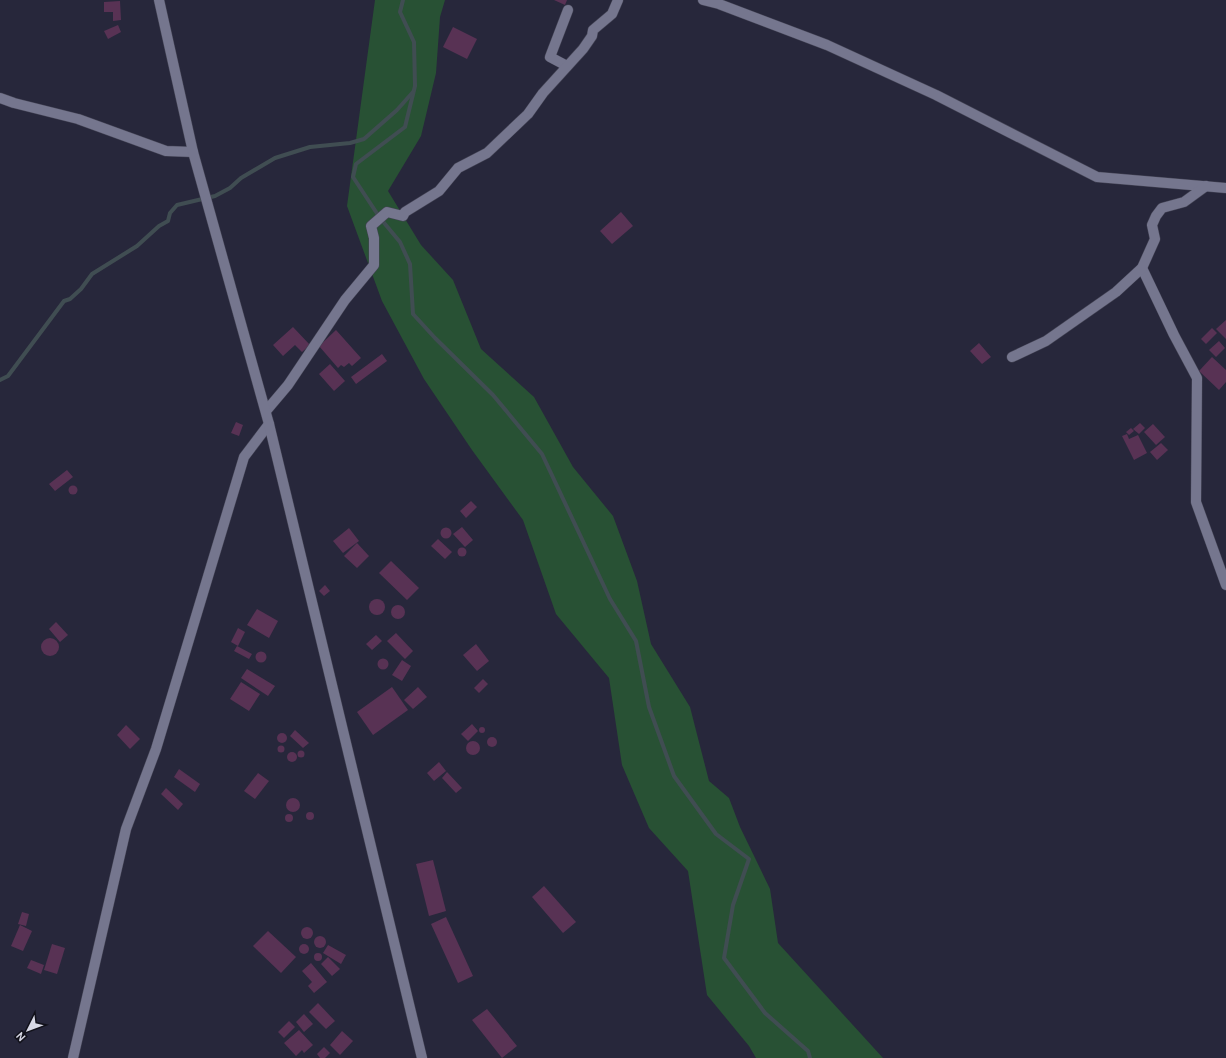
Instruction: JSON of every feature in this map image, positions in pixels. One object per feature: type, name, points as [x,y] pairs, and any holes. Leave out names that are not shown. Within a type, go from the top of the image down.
[{"type":"street","points":[[159,0],[193,152],[266,411],[422,1058]]},
{"type":"street","points":[[266,411],[288,385],[345,300],[374,265],[374,238],[371,226],[387,212],[403,216],[405,212],[439,191],[458,168],[487,153],[528,114],[543,93],[592,36],[593,30],[612,14],[618,0]]},
{"type":"street","points":[[704,0],[720,4],[827,45],[936,95],[1098,177],[1226,188]]},
{"type":"street","points":[[567,66],[550,57],[568,10]]},
{"type":"street","points":[[0,98],[78,119],[166,151],[193,152]]},
{"type":"street","points":[[1012,357],[1046,341],[1116,292],[1142,268],[1155,239],[1152,225],[1162,208],[1184,202],[1206,186]]},
{"type":"street","points":[[1142,268],[1174,335],[1197,378],[1196,502],[1226,585]]},
{"type":"street","points":[[73,1058],[126,829],[156,749],[244,457],[269,424]]},
{"type":"green space","points":[[375,0],[445,0],[440,17],[436,73],[421,136],[388,191],[421,245],[453,280],[481,349],[534,397],[573,467],[613,516],[637,581],[651,644],[690,707],[709,781],[729,798],[740,827],[770,889],[778,943],[883,1058],[756,1058],[749,1046],[707,995],[688,871],[649,828],[622,765],[609,678],[556,614],[523,520],[472,450],[424,379],[382,301],[347,206]]},
{"type":"building","points":[[554,0],[567,0],[565,5]]},
{"type":"building","points":[[120,1],[121,20],[113,21],[113,12],[104,12],[104,2]]},
{"type":"building","points":[[118,25],[121,32],[108,39],[104,31]]},
{"type":"building","points":[[453,27],[477,39],[467,59],[443,47]]},
{"type":"building","points":[[621,212],[633,226],[612,244],[600,231]]},
{"type":"building","points":[[1226,320],[1226,339],[1216,329]]},
{"type":"building","points":[[293,327],[310,345],[302,352],[295,345],[283,356],[273,345]]},
{"type":"building","points":[[1212,328],[1217,333],[1206,344],[1201,339]]},
{"type":"building","points":[[336,330],[361,358],[352,366],[349,363],[344,367],[341,365],[338,368],[319,346]]},
{"type":"building","points":[[1219,341],[1225,348],[1216,357],[1209,350]]},
{"type":"building","points":[[979,343],[991,357],[982,364],[970,351]]},
{"type":"building","points":[[382,354],[387,361],[356,384],[351,377]]},
{"type":"building","points":[[1212,357],[1226,370],[1226,382],[1219,390],[1199,371]]},
{"type":"building","points":[[330,364],[345,381],[334,391],[319,374]]},
{"type":"building","points":[[236,422],[243,425],[239,436],[231,433]]},
{"type":"building","points":[[1140,423],[1145,428],[1139,434],[1133,429]]},
{"type":"building","points":[[1153,424],[1165,437],[1156,445],[1144,432]]},
{"type":"building","points":[[1131,428],[1134,431],[1129,435],[1126,432]]},
{"type":"building","points":[[1127,434],[1129,439],[1138,435],[1147,453],[1134,460],[1122,436]]},
{"type":"building","points":[[1161,443],[1168,450],[1157,460],[1150,452]]},
{"type":"building","points":[[67,470],[73,477],[55,491],[49,484]]},
{"type":"building","points":[[73,485],[78,490],[73,495],[68,490]]},
{"type":"building","points":[[471,501],[477,507],[466,518],[460,511]]},
{"type":"building","points":[[446,527],[450,529],[452,533],[450,537],[446,539],[442,537],[440,533],[442,529]]},
{"type":"building","points":[[462,527],[473,540],[465,547],[453,534]]},
{"type":"building","points":[[349,528],[359,541],[343,553],[333,541]]},
{"type":"building","points":[[438,539],[452,552],[445,559],[431,546]]},
{"type":"building","points":[[357,543],[369,556],[357,568],[344,556]]},
{"type":"building","points":[[460,548],[464,548],[466,552],[464,556],[460,556],[458,554],[458,550]]},
{"type":"building","points":[[391,561],[419,588],[407,600],[379,573]]},
{"type":"building","points":[[325,585],[330,591],[324,596],[319,591]]},
{"type":"building","points":[[374,599],[380,599],[385,604],[383,613],[380,615],[374,615],[369,610],[369,604]]},
{"type":"building","points":[[395,605],[401,605],[405,609],[405,615],[401,619],[395,619],[391,615],[391,609]]},
{"type":"building","points":[[257,609],[278,621],[269,638],[247,625]]},
{"type":"building","points":[[56,622],[68,635],[60,642],[49,629]]},
{"type":"building","points":[[238,628],[245,632],[238,646],[231,642]]},
{"type":"building","points":[[396,633],[413,651],[405,659],[387,641]]},
{"type":"building","points":[[376,635],[382,641],[372,650],[366,644]]},
{"type":"building","points":[[46,638],[54,638],[59,643],[57,654],[54,656],[46,656],[41,651],[41,643]]},
{"type":"building","points":[[476,644],[489,661],[477,671],[463,655]]},
{"type":"building","points":[[237,646],[252,654],[249,659],[234,651]]},
{"type":"building","points":[[261,651],[265,653],[267,657],[265,661],[261,663],[257,661],[255,657],[257,653]]},
{"type":"building","points":[[381,659],[385,659],[387,660],[387,668],[381,669],[378,666],[378,662]]},
{"type":"building","points":[[402,660],[411,666],[402,681],[392,675]]},
{"type":"building","points":[[247,669],[275,686],[268,696],[241,678]]},
{"type":"building","points":[[483,679],[488,684],[479,693],[474,688]]},
{"type":"building","points":[[241,682],[260,694],[249,711],[230,699]]},
{"type":"building","points":[[392,687],[408,710],[373,735],[357,712]]},
{"type":"building","points":[[418,687],[427,697],[413,709],[404,700]]},
{"type":"building","points":[[472,724],[478,731],[468,741],[461,734]]},
{"type":"building","points":[[126,725],[140,739],[130,749],[117,735]]},
{"type":"building","points":[[482,727],[485,730],[482,733],[479,730]]},
{"type":"building","points":[[295,730],[309,743],[303,748],[290,736]]},
{"type":"building","points":[[282,733],[287,738],[282,743],[277,738]]},
{"type":"building","points":[[492,737],[497,742],[492,747],[487,742]]},
{"type":"building","points":[[473,741],[478,743],[480,748],[478,753],[473,755],[468,753],[466,748],[468,743]]},
{"type":"building","points":[[281,745],[284,746],[284,752],[281,753],[278,752],[277,749],[278,746]]},
{"type":"building","points":[[301,751],[304,754],[301,757],[298,754]]},
{"type":"building","points":[[290,752],[294,752],[296,753],[296,761],[290,762],[287,759],[287,755]]},
{"type":"building","points":[[439,762],[446,771],[434,781],[427,773]]},
{"type":"building","points":[[179,769],[200,784],[195,792],[174,777]]},
{"type":"building","points":[[447,772],[462,788],[456,793],[442,778]]},
{"type":"building","points":[[258,773],[269,781],[255,799],[244,791]]},
{"type":"building","points":[[166,788],[183,804],[178,810],[161,794]]},
{"type":"building","points":[[290,798],[296,798],[300,802],[300,808],[296,812],[290,812],[286,808],[286,802]]},
{"type":"building","points":[[310,812],[313,813],[313,819],[310,820],[307,819],[306,816],[307,813]]},
{"type":"building","points":[[289,814],[292,815],[292,821],[289,822],[286,821],[285,818],[286,815]]},
{"type":"building","points":[[433,860],[446,911],[429,916],[416,864]]},
{"type":"building","points":[[544,886],[576,922],[563,933],[532,897]]},
{"type":"building","points":[[22,912],[29,914],[26,926],[18,924]]},
{"type":"building","points":[[446,917],[473,976],[458,983],[431,924]]},
{"type":"building","points":[[20,925],[32,931],[23,951],[11,946]]},
{"type":"building","points":[[305,927],[309,927],[313,933],[309,939],[305,939],[301,935],[301,931]]},
{"type":"building","points":[[268,931],[296,957],[281,973],[253,946]]},
{"type":"building","points":[[320,936],[324,938],[326,942],[324,946],[320,948],[316,946],[314,942],[316,938]]},
{"type":"building","points":[[52,944],[65,948],[57,974],[44,970]]},
{"type":"building","points":[[302,944],[306,944],[308,945],[308,953],[302,954],[299,951],[299,947]]},
{"type":"building","points":[[328,945],[346,955],[341,964],[323,953]]},
{"type":"building","points":[[316,953],[320,953],[322,957],[320,961],[316,961],[314,959],[314,955]]},
{"type":"building","points":[[328,957],[340,969],[332,976],[321,964]]},
{"type":"building","points":[[31,960],[44,965],[41,974],[27,968]]},
{"type":"building","points":[[311,963],[327,982],[314,993],[308,986],[312,982],[302,971]]},
{"type":"building","points":[[318,1003],[335,1021],[326,1029],[309,1012]]},
{"type":"building","points":[[487,1009],[517,1046],[502,1058],[472,1020]]},
{"type":"building","points":[[304,1014],[313,1024],[304,1032],[296,1022]]},
{"type":"building","points":[[289,1021],[295,1027],[284,1038],[278,1032]]},
{"type":"building","points":[[299,1030],[313,1045],[304,1053],[302,1050],[296,1056],[284,1043]]},
{"type":"building","points":[[342,1031],[353,1041],[340,1055],[330,1045]]},
{"type":"building","points":[[324,1047],[330,1053],[325,1058],[320,1058],[317,1054]]},
{"type":"waterway","points":[[403,0],[400,12],[414,42],[415,86],[405,127],[356,164],[353,177],[380,218],[400,242],[410,264],[413,314],[435,338],[493,395],[542,454],[610,599],[636,641],[649,707],[674,776],[716,834],[749,859],[733,905],[724,958],[765,1013],[808,1051],[810,1058]]},
{"type":"waterway","points":[[0,380],[8,376],[64,301],[70,299],[81,289],[92,274],[137,246],[159,226],[168,221],[170,213],[177,205],[215,196],[230,188],[241,178],[275,158],[310,147],[350,143],[364,139],[397,110],[413,92]]}]
